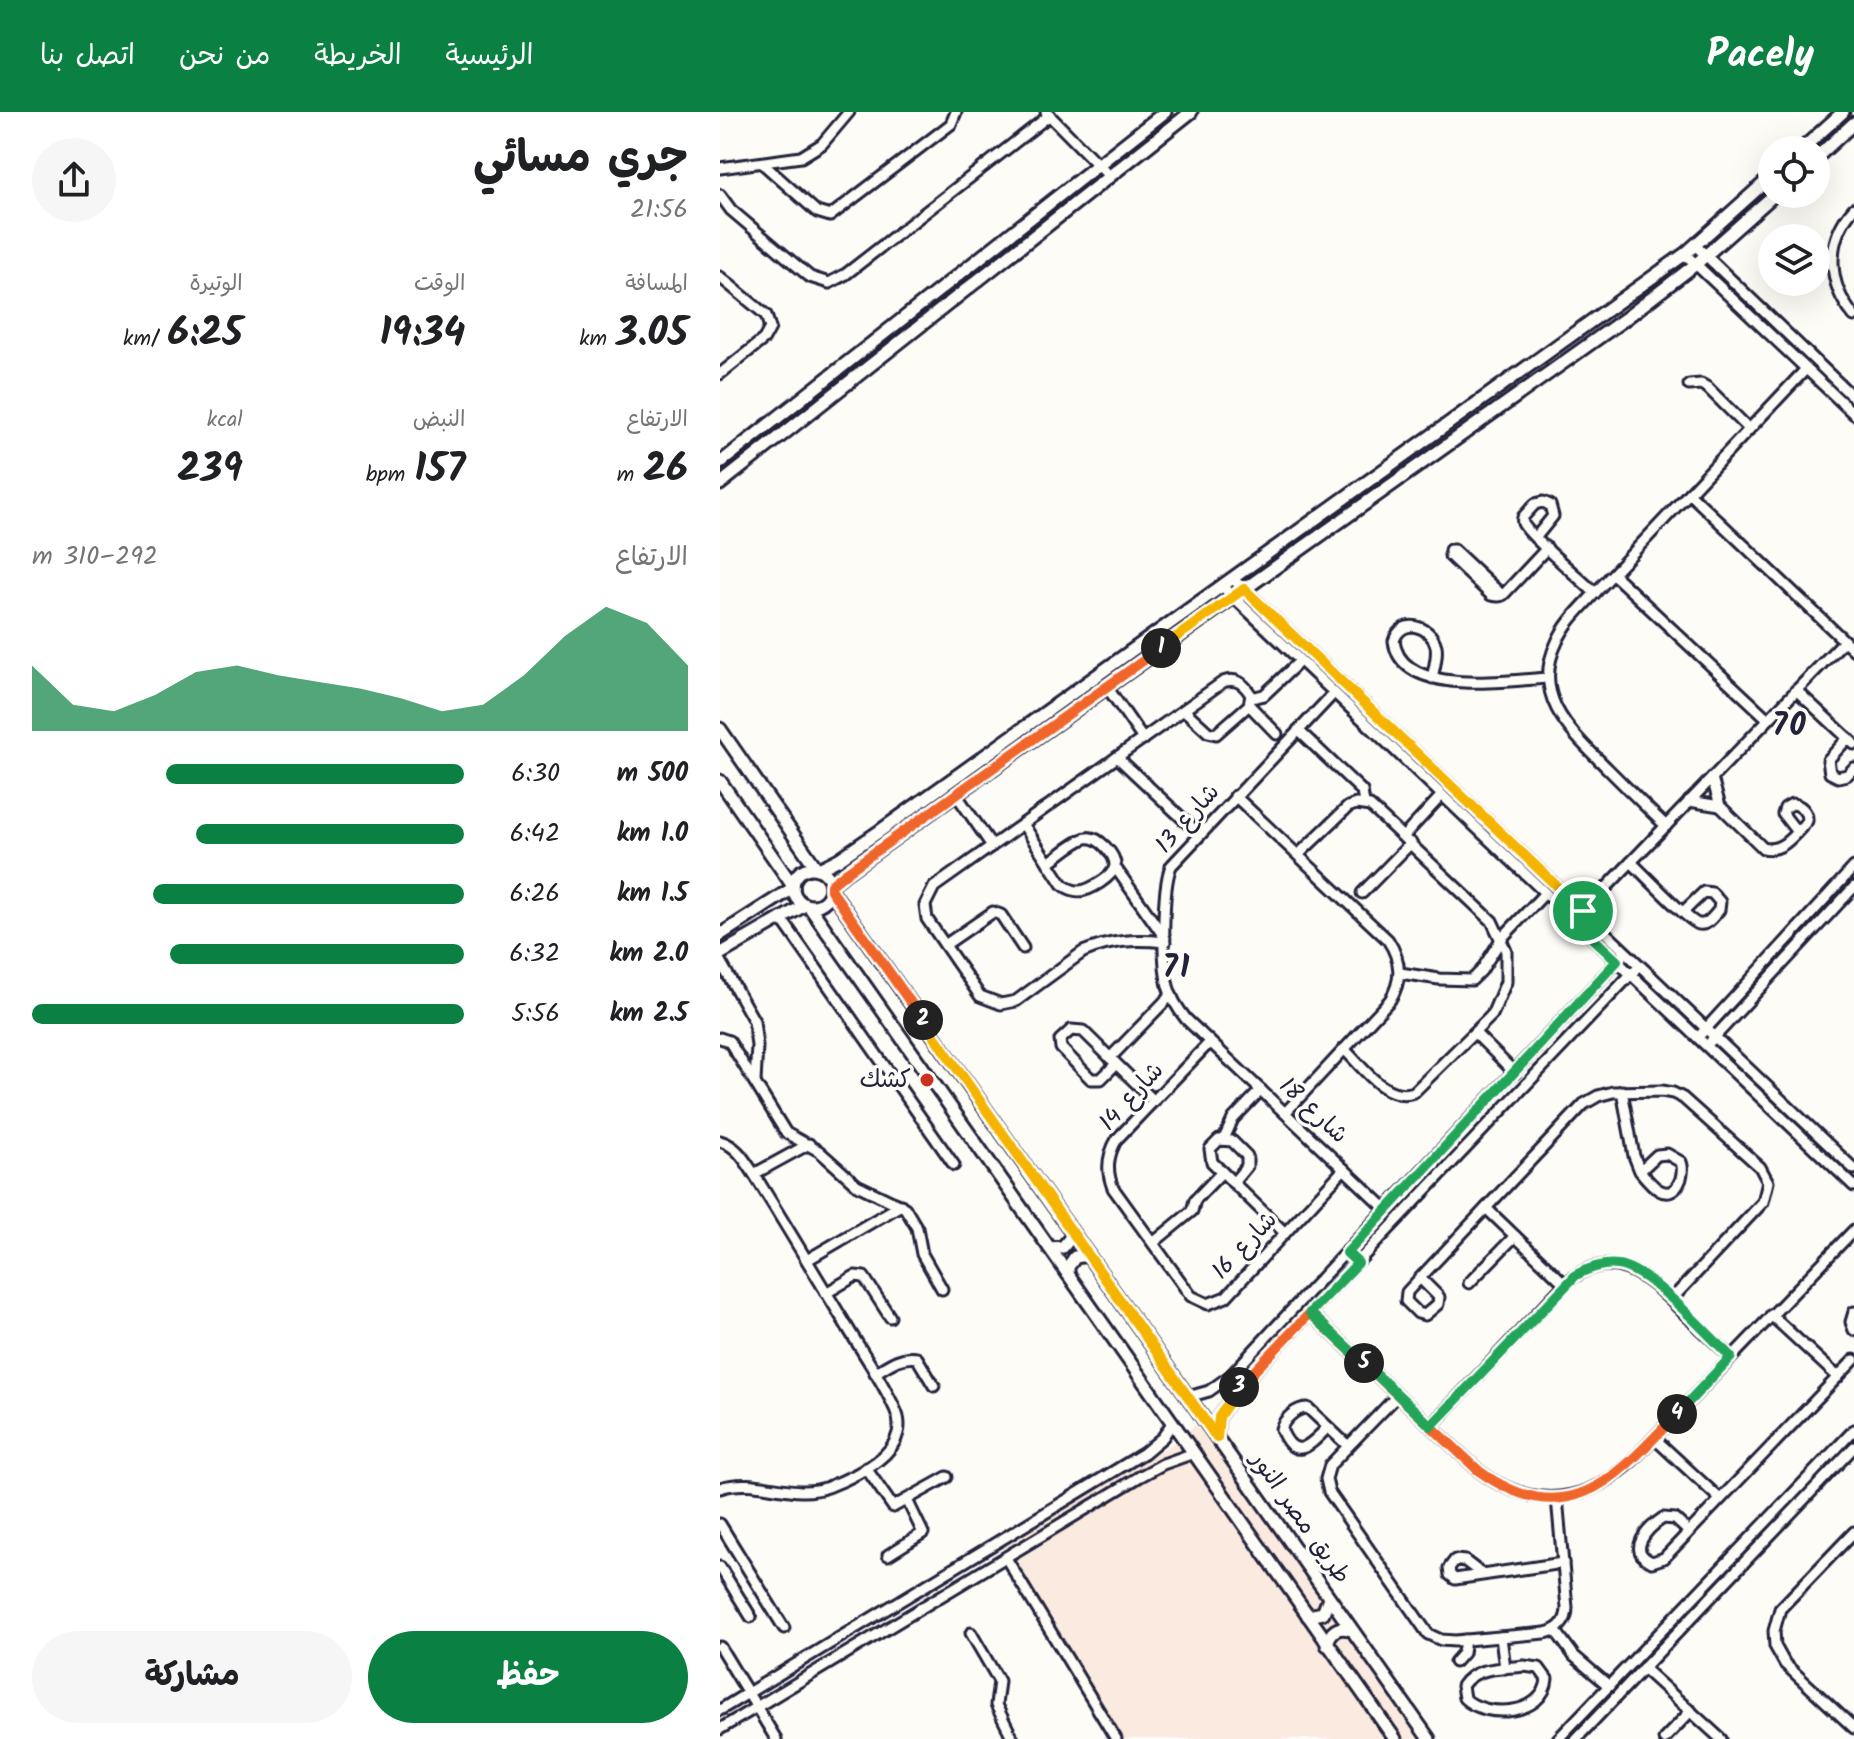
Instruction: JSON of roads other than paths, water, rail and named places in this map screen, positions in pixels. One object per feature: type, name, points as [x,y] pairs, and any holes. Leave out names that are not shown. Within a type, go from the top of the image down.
[{"type":"street","points":[[720,168],[790,160],[812,151],[849,112]]},
{"type":"street","points":[[762,163],[817,212],[830,216],[951,124],[956,112]]},
{"type":"street","points":[[720,463],[1165,112]]},
{"type":"street","points":[[720,484],[1191,112]]},
{"type":"street","points":[[1816,136],[1843,112]]},
{"type":"street","points":[[720,195],[731,210],[810,277],[829,283],[846,274],[1048,114],[1110,177]]},
{"type":"street","points":[[1830,145],[1854,123]]},
{"type":"street","points":[[1078,181],[1088,193]]},
{"type":"street","points":[[720,935],[779,898],[793,887],[796,877],[803,871],[818,869],[839,859],[1229,583],[1696,246],[1758,189]]},
{"type":"street","points":[[720,954],[785,916],[807,906],[824,903],[831,888],[847,872],[1626,318],[1701,260],[1759,208]]},
{"type":"street","points":[[1854,208],[1838,234],[1832,261],[1837,289],[1854,316]]},
{"type":"street","points":[[1696,246],[1701,260],[1854,414]]},
{"type":"street","points":[[1685,254],[1701,260],[1854,398]]},
{"type":"street","points":[[720,277],[766,315],[770,328],[764,339],[720,374]]},
{"type":"street","points":[[1666,826],[1565,724],[1553,702],[1549,665],[1557,641],[1570,621],[1806,369]]},
{"type":"street","points":[[1689,385],[1701,384],[1708,388],[1749,429]]},
{"type":"street","points":[[1689,493],[1854,650]]},
{"type":"street","points":[[1536,537],[1595,593]]},
{"type":"street","points":[[1502,595],[1454,550],[1449,551],[1450,556],[1491,595],[1502,595],[1547,548]]},
{"type":"street","points":[[1614,575],[1768,719]]},
{"type":"street","points":[[1229,583],[1583,911],[1854,1169]]},
{"type":"street","points":[[1239,593],[1300,661],[1854,1186]]},
{"type":"street","points":[[1432,678],[1436,649],[1432,637],[1417,627],[1399,630],[1394,641],[1401,660],[1432,678],[1452,681],[1548,678]]},
{"type":"street","points":[[1574,921],[1844,641]]},
{"type":"street","points":[[1184,710],[1214,734],[1221,731],[1250,702],[1264,695],[1300,661]]},
{"type":"street","points":[[1165,940],[1131,940],[1095,947],[1083,952],[1016,1001],[1001,1004],[980,996],[927,919],[926,898],[934,887],[1223,682],[1240,682],[1250,702],[1286,742]]},
{"type":"street","points":[[1107,687],[1143,739]]},
{"type":"street","points":[[1796,690],[1851,741],[1828,760],[1830,773],[1838,777],[1847,775],[1854,768]]},
{"type":"street","name":"شارع 13","points":[[1210,1042],[1181,1014],[1167,980],[1165,888],[1168,873],[1175,860],[1334,693]]},
{"type":"street","points":[[720,729],[818,869],[827,874],[831,888]]},
{"type":"street","points":[[1298,730],[1359,787],[1364,804]]},
{"type":"street","points":[[1117,757],[1199,834]]},
{"type":"street","points":[[1712,778],[1720,806],[1759,846],[1780,848],[1797,832]]},
{"type":"street","points":[[720,781],[793,887],[797,898],[807,906]]},
{"type":"street","points":[[956,794],[992,846]]},
{"type":"street","points":[[1351,905],[1362,897],[1362,893],[1442,795]]},
{"type":"street","points":[[1235,796],[1388,940],[1399,961],[1398,982],[1390,1000],[1285,1113]]},
{"type":"street","points":[[1689,801],[1720,806]]},
{"type":"street","points":[[1298,855],[1342,811],[1356,804],[1364,804],[1375,809],[1492,921],[1502,938],[1508,969],[1503,994],[1492,1015],[1420,1088],[1408,1094],[1387,1091],[1344,1049]]},
{"type":"street","points":[[1023,824],[1062,884],[1078,891],[1089,888],[1111,874],[1115,867]]},
{"type":"street","points":[[1048,863],[1082,840],[1091,838],[1100,842],[1165,940]]},
{"type":"street","points":[[839,859],[847,872]]},
{"type":"street","points":[[1631,862],[1683,912]]},
{"type":"street","points":[[1697,1038],[1854,867]]},
{"type":"street","points":[[1706,1046],[1854,887]]},
{"type":"street","name":"طريق مصر النور","points":[[831,888],[1429,1739]]},
{"type":"street","points":[[1400,973],[1472,980],[1502,938],[1545,893]]},
{"type":"street","points":[[779,898],[785,916],[954,1165]]},
{"type":"street","name":"طريق مصر النور","points":[[807,906],[1395,1739]]},
{"type":"street","points":[[945,945],[993,912],[1001,915],[1023,948]]},
{"type":"street","points":[[1188,1397],[1209,1391],[1224,1382],[1626,952]]},
{"type":"street","points":[[720,961],[754,1021],[757,1033],[755,1085]]},
{"type":"street","points":[[1217,1438],[1219,1417],[1230,1398],[1639,965]]},
{"type":"street","points":[[1154,1101],[1113,1061],[1083,1031],[1071,1030],[1060,1040],[1060,1045],[1091,1079],[1101,1079],[1113,1061],[1171,995]]},
{"type":"street","points":[[1475,1033],[1515,1073]]},
{"type":"street","points":[[720,1038],[729,1041],[780,1126],[794,1138],[809,1144],[857,1185],[901,1205],[917,1228],[922,1254],[942,1289]]},
{"type":"street","name":"شارع 18","points":[[1210,1042],[1387,1210]]},
{"type":"street","name":"شارع 14","points":[[1113,1188],[1107,1169],[1111,1148],[1210,1042]]},
{"type":"street","points":[[1261,1090],[1233,1119],[1224,1139],[1212,1145],[1209,1154],[1212,1162],[1285,1233]]},
{"type":"street","points":[[1622,1091],[1634,1156],[1640,1171],[1658,1190],[1665,1192],[1680,1183],[1684,1173],[1681,1162],[1667,1154],[1657,1155],[1640,1171]]},
{"type":"street","points":[[1420,1278],[1584,1104],[1605,1093],[1662,1091],[1683,1098],[1760,1167],[1768,1182],[1763,1202],[1671,1300]]},
{"type":"street","points":[[1224,1139],[1232,1141],[1248,1160],[1246,1169],[1233,1183]]},
{"type":"street","points":[[720,1141],[733,1146],[754,1174],[875,1373],[895,1409],[899,1425],[890,1449],[866,1468],[818,1490],[794,1491],[754,1483],[720,1488]]},
{"type":"street","points":[[754,1174],[809,1144]]},
{"type":"street","name":"شارع 16","points":[[1113,1188],[1191,1296],[1208,1304],[1226,1297],[1344,1169]]},
{"type":"street","points":[[1425,1169],[1436,1179]]},
{"type":"street","points":[[1153,1243],[1192,1211],[1195,1200],[1222,1172]]},
{"type":"street","points":[[807,1260],[901,1205]]},
{"type":"street","points":[[1486,1208],[1565,1284]]},
{"type":"street","points":[[1310,1313],[1494,1482],[1524,1495],[1557,1498],[1595,1489],[1612,1479],[1854,1230]]},
{"type":"street","points":[[1050,1248],[1063,1247],[1068,1243],[1071,1231]]},
{"type":"street","points":[[1469,1283],[1515,1236]]},
{"type":"street","points":[[1347,1253],[1358,1263]]},
{"type":"street","points":[[1068,1274],[1068,1267],[1075,1257],[1088,1255]]},
{"type":"street","points":[[1431,1426],[1565,1284],[1589,1268],[1618,1265],[1644,1276],[1731,1357]]},
{"type":"street","points":[[826,1293],[855,1276],[864,1277],[890,1317]]},
{"type":"street","points":[[1854,1312],[1851,1319],[1854,1330]]},
{"type":"street","points":[[1771,1315],[1838,1377]]},
{"type":"street","points":[[875,1373],[901,1358],[913,1357],[917,1358],[934,1386]]},
{"type":"street","points":[[1689,1532],[1675,1519],[1663,1518],[1640,1539],[1639,1551],[1646,1560],[1658,1561],[1689,1532],[1854,1360]]},
{"type":"street","points":[[1398,1395],[1328,1469],[1326,1483],[1329,1492],[1423,1629],[1441,1640],[1465,1640],[1555,1630],[1563,1623],[1567,1613],[1557,1498]]},
{"type":"street","points":[[1328,1427],[1307,1447],[1300,1449],[1293,1446],[1281,1429],[1296,1411],[1304,1407],[1309,1409],[1328,1427],[1348,1446]]},
{"type":"street","points":[[720,1710],[1144,1453],[1163,1437],[1172,1423]]},
{"type":"street","points":[[1558,1739],[1854,1430]]},
{"type":"street","points":[[1654,1438],[1720,1499]]},
{"type":"street","points":[[1576,1739],[1854,1447]]},
{"type":"street","points":[[1144,1453],[1153,1469]]},
{"type":"street","points":[[720,1729],[1153,1469],[1194,1453]]},
{"type":"street","points":[[866,1468],[890,1506],[895,1507],[947,1477]]},
{"type":"street","points":[[888,1555],[923,1533],[907,1500]]},
{"type":"street","points":[[720,1524],[784,1628]]},
{"type":"street","points":[[1854,1532],[1780,1609],[1774,1631],[1775,1646],[1785,1664],[1854,1728]]},
{"type":"street","points":[[1006,1558],[1116,1739]]},
{"type":"street","points":[[1483,1575],[1563,1563]]},
{"type":"street","points":[[720,1567],[751,1617]]},
{"type":"street","points":[[1713,1578],[1721,1587]]},
{"type":"street","points":[[1308,1616],[1323,1613],[1329,1598]]},
{"type":"street","points":[[860,1624],[859,1633],[869,1639]]},
{"type":"street","points":[[1327,1645],[1334,1630],[1351,1630]]},
{"type":"street","points":[[1555,1630],[1574,1656],[1609,1686]]},
{"type":"street","points":[[971,1633],[999,1681],[996,1705],[1013,1739]]},
{"type":"street","points":[[1501,1637],[1505,1668]]},
{"type":"street","points":[[836,1640],[842,1639],[847,1643],[847,1652]]},
{"type":"street","points":[[1455,1662],[1463,1653],[1465,1640]]},
{"type":"street","points":[[720,1647],[776,1739]]},
{"type":"street","points":[[1505,1668],[1539,1668],[1546,1675],[1546,1688],[1529,1703],[1504,1711],[1486,1710],[1466,1701],[1462,1690],[1468,1678],[1484,1671],[1505,1668]]},
{"type":"street","points":[[1643,1668],[1721,1739]]},
{"type":"street","points":[[1664,1739],[1691,1711]]},
{"type":"place","name":"كشك","points":[[927,1080]]},
{"type":"district","name":"70","points":[[1790,726]]},
{"type":"district","name":"71","points":[[1177,968]]}]
